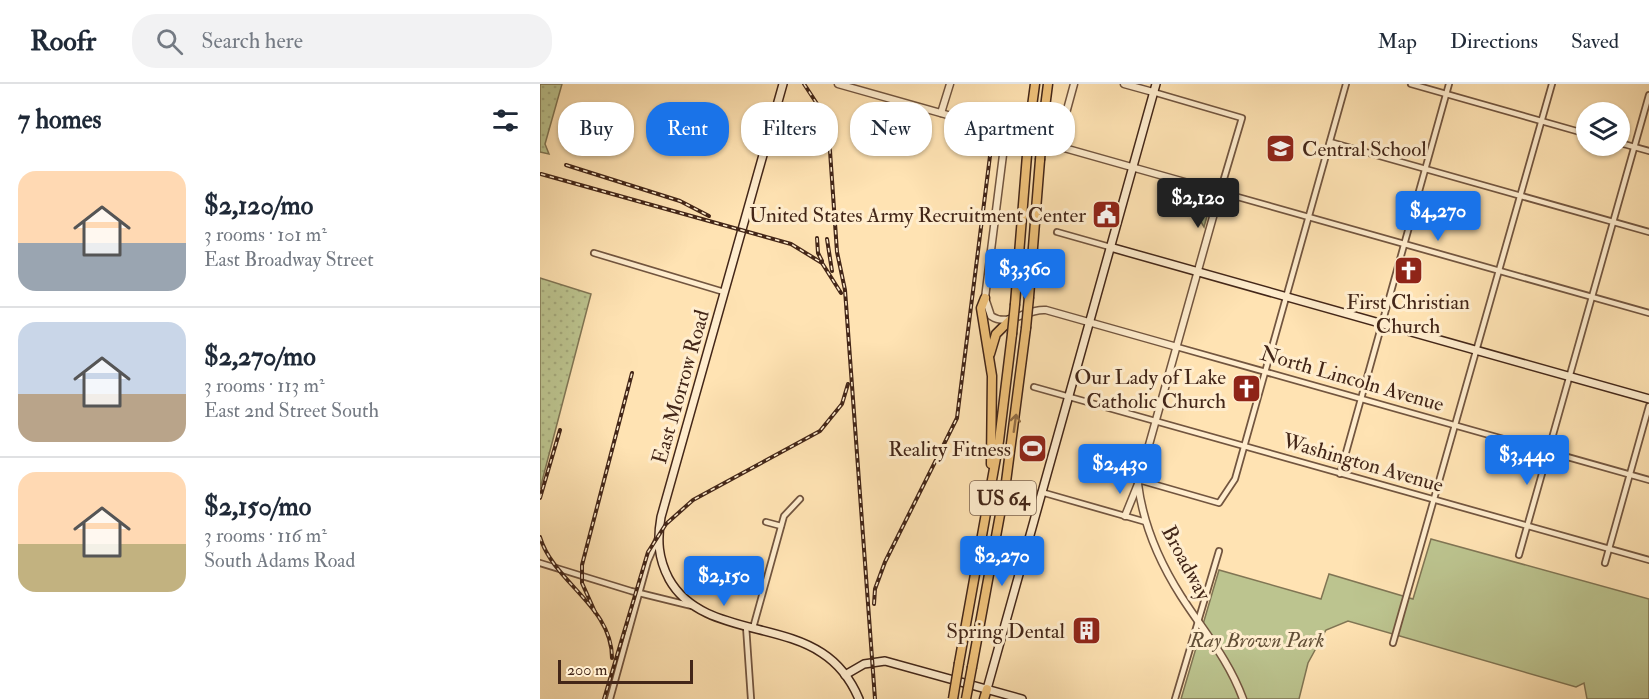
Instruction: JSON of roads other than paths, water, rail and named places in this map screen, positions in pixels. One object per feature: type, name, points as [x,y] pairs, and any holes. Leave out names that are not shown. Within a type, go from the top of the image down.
[{"type":"highway","name":"US 64","points":[[953,699],[990,497],[1016,304],[1027,155],[1035,84]]},
{"type":"highway","name":"US 64","points":[[966,699],[1006,482],[1026,328],[1048,84]]},
{"type":"highway","points":[[985,298],[981,308],[990,357],[993,397],[990,497]]},
{"type":"highway","points":[[990,357],[996,334],[1010,320]]},
{"type":"highway","points":[[984,699],[987,689]]},
{"type":"main road","name":"East Morrow Road","points":[[658,537],[783,84]]},
{"type":"main road","points":[[987,689],[1156,84]]},
{"type":"main road","points":[[1110,247],[1649,399]]},
{"type":"main road","points":[[658,537],[664,568],[676,589],[694,606],[714,616],[816,649],[830,659],[845,675],[859,699]]},
{"type":"main road","points":[[845,675],[864,664],[876,661],[914,669],[1022,699]]},
{"type":"street","points":[[838,84],[944,114]]},
{"type":"street","points":[[941,113],[950,84]]},
{"type":"street","points":[[1069,102],[1074,84]]},
{"type":"street","points":[[1124,84],[1242,118],[1139,482],[1125,516]]},
{"type":"street","points":[[1139,482],[1219,503],[1235,479],[1346,84]]},
{"type":"street","points":[[1411,84],[1576,131]]},
{"type":"street","points":[[1340,474],[1449,84]]},
{"type":"street","points":[[1393,643],[1552,84]]},
{"type":"street","points":[[1519,555],[1649,95]]},
{"type":"street","points":[[1330,141],[1649,232]]},
{"type":"street","points":[[1630,146],[1649,151]]},
{"type":"street","points":[[1075,151],[1649,313]]},
{"type":"street","points":[[1003,156],[985,298],[991,316],[998,320],[1010,320]]},
{"type":"street","points":[[1057,232],[1110,247]]},
{"type":"street","points":[[594,253],[724,292]]},
{"type":"street","name":"North Lincoln Avenue","points":[[1010,320],[1032,311],[1046,310],[1649,480]]},
{"type":"street","name":"Washington Avenue","points":[[1034,387],[1649,560]]},
{"type":"street","points":[[1605,563],[1649,406]]},
{"type":"street","name":"Broadway","points":[[1139,482],[1146,522],[1174,584],[1232,670],[1244,699]]},
{"type":"street","points":[[1041,492],[1146,522]]},
{"type":"street","points":[[751,699],[750,627],[781,526],[787,511],[800,499]]},
{"type":"street","points":[[766,522],[781,526]]},
{"type":"street","name":"East Morrow Road","points":[[610,699],[639,593],[658,537]]},
{"type":"street","points":[[1175,699],[1219,550]]},
{"type":"street","points":[[540,563],[639,593],[694,606]]},
{"type":"railway","points":[[804,84],[816,102]]},
{"type":"railway","points":[[830,156],[837,252],[845,290],[875,699]]},
{"type":"railway","points":[[874,604],[875,589],[885,562],[957,418],[990,156]]},
{"type":"railway","points":[[566,165],[680,201],[709,216]]},
{"type":"railway","points":[[541,174],[791,244],[822,263],[841,293]]},
{"type":"railway","points":[[817,238],[818,253],[822,261]]},
{"type":"railway","points":[[827,239],[832,271]]},
{"type":"railway","points":[[595,612],[582,583],[582,565],[632,373]]},
{"type":"railway","points":[[604,699],[648,552],[666,524],[693,500],[820,431],[842,404],[848,384]]},
{"type":"railway","points":[[540,498],[560,430]]},
{"type":"railway","points":[[540,537],[557,568],[603,624],[612,658]]},
{"type":"place","name":"Central School","points":[[1281,149]]},
{"type":"place","name":"United States Army Recruitment Center","points":[[1107,215]]},
{"type":"place","name":"First Christian Church","points":[[1408,271]]},
{"type":"place","name":"Our Lady of Lake Catholic Church","points":[[1247,389]]},
{"type":"place","name":"Reality Fitness","points":[[1032,449]]},
{"type":"place","name":"Spring Dental","points":[[1086,631]]},
{"type":"park label","name":"Ray Brown Park","points":[[1257,640]]}]
